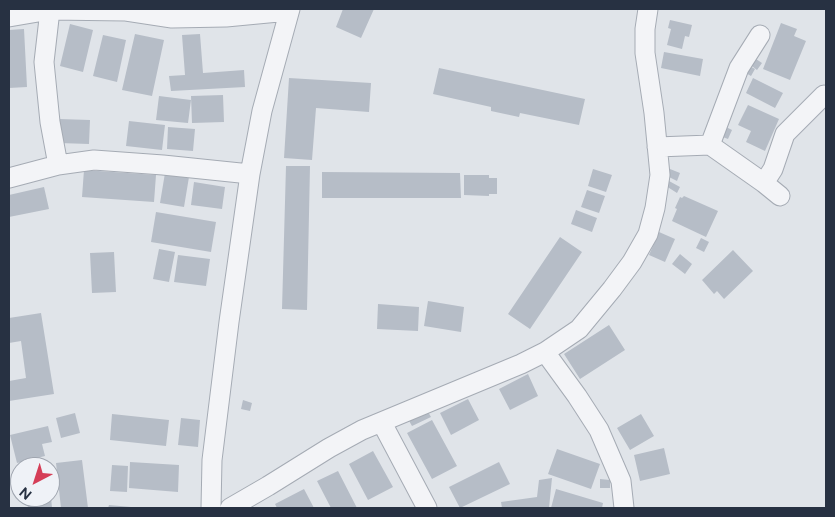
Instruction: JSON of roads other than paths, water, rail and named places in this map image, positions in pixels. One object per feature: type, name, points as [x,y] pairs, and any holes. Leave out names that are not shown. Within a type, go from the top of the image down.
[{"type":"street","points":[[230,508],[362,430],[512,368],[545,352],[579,329],[632,262],[648,234],[655,208],[660,175],[654,114],[645,54],[645,29],[648,9]]},
{"type":"street","points":[[50,10],[44,62],[50,122],[58,165]]},
{"type":"street","points":[[9,17],[50,10],[126,10],[172,18],[226,17],[289,10],[262,111],[250,174],[229,322],[214,450],[211,508]]},
{"type":"street","points":[[710,145],[739,68],[760,35]]},
{"type":"street","points":[[764,183],[773,169],[786,134],[824,95]]},
{"type":"street","points":[[657,147],[710,145],[780,196]]},
{"type":"street","points":[[9,178],[58,165],[94,160],[250,174]]},
{"type":"street","points":[[545,352],[599,430],[620,481],[624,508]]},
{"type":"street","points":[[382,423],[427,508]]}]
